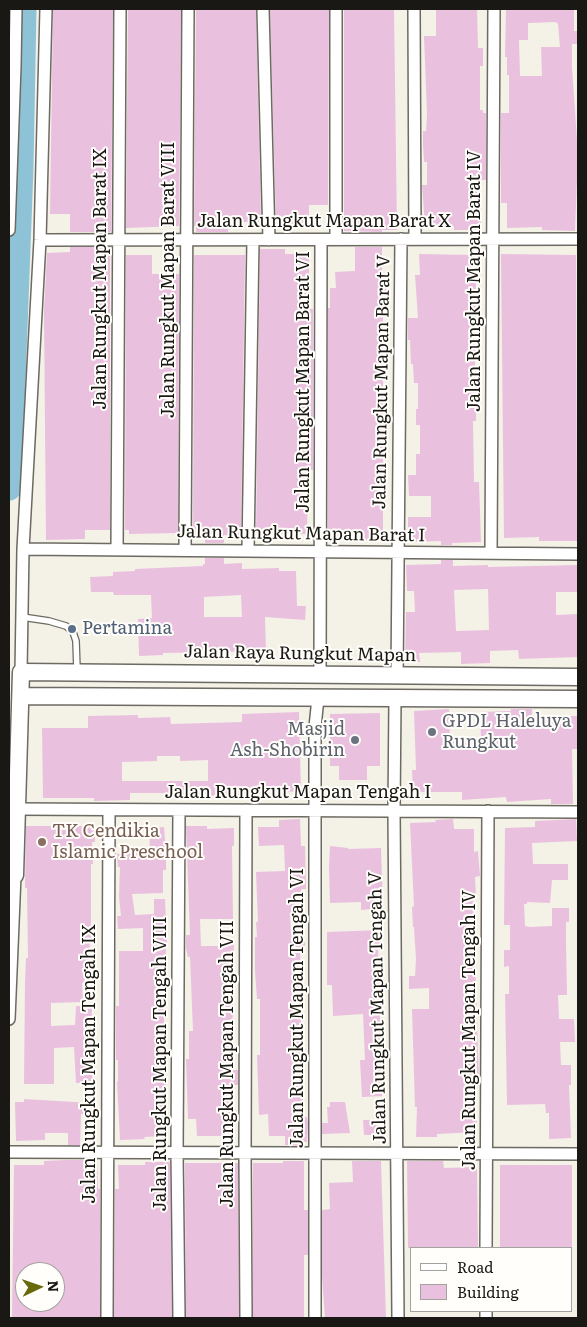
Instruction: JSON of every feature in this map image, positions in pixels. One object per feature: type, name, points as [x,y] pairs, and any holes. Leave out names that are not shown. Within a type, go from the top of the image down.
[{"type":"street","points":[[9,230],[12,66],[16,9]]},
{"type":"street","points":[[9,1018],[12,874],[17,809],[21,696],[23,549],[40,240],[46,9]]},
{"type":"street","name":"Jalan Rungkut Mapan Barat IX","points":[[117,550],[120,9]]},
{"type":"street","name":"Jalan Rungkut Mapan Barat VIII","points":[[185,550],[188,9]]},
{"type":"street","points":[[263,9],[269,240]]},
{"type":"street","name":"Jalan Rungkut Mapan Barat VI","points":[[336,9],[336,240]]},
{"type":"street","name":"Jalan Rungkut Mapan Barat V","points":[[414,9],[415,240]]},
{"type":"street","name":"Jalan Rungkut Mapan Barat IV","points":[[491,553],[494,9]]},
{"type":"street","name":"Jalan Rungkut Mapan Barat X","points":[[40,240],[578,239]]},
{"type":"street","points":[[248,551],[253,240]]},
{"type":"street","name":"Jalan Rungkut Mapan Barat VI","points":[[320,674],[321,240]]},
{"type":"street","name":"Jalan Rungkut Mapan Barat V","points":[[397,675],[401,240]]},
{"type":"street","name":"Jalan Rungkut Mapan Barat I","points":[[23,549],[578,554]]},
{"type":"street","name":"Jalan Raya Rungkut Mapan","points":[[21,672],[578,677]]},
{"type":"street","points":[[21,696],[578,699]]},
{"type":"street","name":"Jalan Rungkut Mapan Tengah VI","points":[[316,1318],[315,727],[318,698]]},
{"type":"street","name":"Jalan Rungkut Mapan Tengah V","points":[[395,698],[394,811],[398,1318]]},
{"type":"street","name":"Jalan Rungkut Mapan Tengah I","points":[[17,809],[578,812]]},
{"type":"street","name":"Jalan Rungkut Mapan Tengah IX","points":[[107,1318],[109,810]]},
{"type":"street","name":"Jalan Rungkut Mapan Tengah VIII","points":[[178,810],[177,1152],[179,1318]]},
{"type":"street","name":"Jalan Rungkut Mapan Tengah VII","points":[[246,810],[246,1318]]},
{"type":"street","name":"Jalan Rungkut Mapan Tengah IV","points":[[486,1247],[488,811]]},
{"type":"street","points":[[9,1152],[578,1154]]},
{"type":"lane","points":[[22,617],[66,626],[73,632],[76,640],[77,672]]},
{"type":"building","points":[[53,9],[113,9],[111,232],[70,232],[70,214],[50,214]]},
{"type":"building","points":[[128,9],[181,9],[179,226],[126,228]]},
{"type":"building","points":[[196,9],[256,9],[261,222],[228,222],[228,232],[196,232],[196,226],[194,226]]},
{"type":"building","points":[[270,9],[329,9],[328,205],[309,205],[309,224],[276,224]]},
{"type":"building","points":[[344,9],[394,9],[397,230],[382,230],[382,232],[344,231]]},
{"type":"building","points":[[436,9],[477,9],[478,48],[483,48],[483,66],[480,66],[480,110],[486,113],[486,180],[477,180],[477,209],[481,209],[481,230],[454,230],[454,226],[425,226],[422,185],[427,185],[427,162],[424,162],[423,145],[423,131],[426,131],[427,115],[424,36],[436,36]]},
{"type":"building","points":[[506,9],[574,9],[574,31],[577,31],[577,44],[572,44],[572,67],[578,154],[575,231],[542,230],[542,227],[507,228],[507,203],[501,203],[501,113],[509,113],[509,75],[507,75],[507,57],[505,57]],"holes":[[[556,22],[558,24],[560,47],[541,47],[542,76],[520,76],[519,40],[528,40],[528,23]]]},
{"type":"building","points":[[70,247],[110,247],[110,530],[85,530],[85,539],[46,540],[44,312],[47,253],[70,252]]},
{"type":"building","points":[[355,247],[382,247],[382,274],[387,274],[387,293],[383,293],[383,540],[363,540],[363,535],[328,535],[328,308],[330,308],[330,288],[336,288],[335,272],[355,271]]},
{"type":"building","points":[[260,249],[285,249],[285,254],[309,254],[309,309],[313,309],[313,470],[308,470],[307,534],[256,534]]},
{"type":"building","points":[[419,254],[472,255],[473,274],[476,274],[475,368],[480,368],[480,383],[477,383],[476,421],[473,421],[474,482],[479,482],[481,542],[441,545],[441,541],[408,542],[408,517],[431,517],[431,496],[409,496],[408,475],[416,475],[416,454],[420,454],[420,425],[416,425],[418,383],[414,383],[410,340],[408,340],[408,318],[418,318],[415,275],[420,275]]},
{"type":"building","points":[[501,254],[576,255],[577,541],[539,541],[539,537],[504,538]]},
{"type":"building","points":[[126,255],[152,255],[152,274],[179,274],[178,533],[129,534],[129,530],[125,530]]},
{"type":"building","points":[[194,255],[245,255],[241,536],[224,535],[224,543],[205,543],[205,535],[193,536]]},
{"type":"building","points":[[205,558],[224,558],[224,564],[242,563],[242,569],[279,568],[279,571],[296,571],[297,606],[306,606],[305,620],[265,617],[266,651],[163,653],[163,655],[139,656],[138,619],[152,618],[151,595],[114,595],[113,592],[91,592],[90,577],[113,576],[113,572],[135,571],[135,569],[203,566]],"holes":[[[241,595],[242,617],[204,617],[204,597]]]},
{"type":"building","points":[[441,560],[453,560],[453,566],[578,565],[578,592],[556,592],[556,615],[577,614],[578,657],[519,659],[518,650],[490,651],[490,663],[461,664],[461,652],[419,653],[420,662],[405,662],[406,612],[415,612],[414,591],[407,591],[406,565],[441,564]],"holes":[[[488,589],[489,630],[456,631],[454,590]]]},
{"type":"building","points":[[449,709],[450,739],[481,738],[480,712],[532,709],[532,717],[578,716],[578,749],[572,749],[573,804],[551,804],[551,799],[507,802],[506,797],[462,800],[462,792],[413,792],[412,770],[416,770],[414,711]]},
{"type":"building","points":[[299,712],[301,792],[250,790],[250,795],[164,797],[164,793],[130,793],[130,800],[94,801],[94,798],[43,798],[42,728],[88,728],[88,716],[138,715],[138,718],[170,717],[171,724],[242,722],[242,714]],"holes":[[[157,756],[180,756],[180,761],[208,760],[208,781],[122,781],[122,762],[157,761]]]},
{"type":"building","name":"Masjid Ash-Shobirin","points":[[380,713],[380,766],[367,766],[367,780],[339,780],[339,766],[330,766],[330,714]]},
{"type":"building","points":[[300,819],[301,846],[305,846],[306,889],[301,889],[302,915],[290,916],[291,933],[303,932],[303,938],[305,938],[305,953],[300,953],[303,1019],[301,1019],[301,1036],[299,1036],[304,1117],[307,1117],[308,1123],[307,1142],[304,1142],[304,1146],[285,1145],[285,1136],[269,1136],[268,1114],[259,1115],[257,1055],[260,1055],[260,999],[257,999],[255,971],[255,937],[257,937],[256,922],[258,922],[256,872],[285,871],[284,845],[259,846],[258,827],[279,827],[279,820]]},
{"type":"building","points":[[453,819],[454,829],[474,829],[474,852],[478,851],[480,876],[475,877],[476,899],[473,899],[479,1080],[475,1080],[477,1132],[437,1134],[437,1137],[416,1137],[417,1107],[415,1107],[412,1009],[429,1009],[429,988],[409,989],[409,976],[415,976],[416,959],[412,907],[414,906],[410,823]]},
{"type":"building","points":[[576,819],[577,841],[532,843],[533,864],[568,864],[568,880],[552,880],[550,903],[527,902],[527,904],[524,904],[525,926],[530,927],[552,926],[552,908],[569,908],[569,922],[566,922],[567,995],[558,995],[559,1019],[574,1019],[575,1042],[560,1042],[561,1065],[571,1065],[571,1085],[569,1085],[571,1138],[549,1139],[549,1113],[546,1113],[545,1104],[507,1105],[505,994],[509,994],[509,966],[504,967],[504,950],[510,950],[510,925],[504,925],[505,828],[535,827],[535,821]]},
{"type":"building","points":[[26,826],[95,826],[95,842],[92,842],[93,864],[91,864],[91,939],[89,967],[84,967],[85,983],[82,983],[83,1002],[51,1003],[51,1026],[75,1025],[76,1006],[92,1007],[90,1034],[93,1083],[76,1083],[74,1047],[54,1048],[54,1084],[24,1084],[25,983],[26,958],[28,958],[27,888],[25,888]]},
{"type":"building","points":[[186,826],[207,826],[207,829],[234,828],[234,846],[232,846],[233,919],[200,919],[201,946],[224,946],[224,943],[234,943],[232,1049],[233,1070],[238,1070],[238,1085],[234,1085],[234,1116],[228,1116],[228,1136],[197,1136],[196,1119],[188,1119],[186,1059],[189,1059],[189,1031],[193,1031],[190,957],[188,957],[186,948],[186,935],[190,935]]},
{"type":"building","points":[[164,827],[166,870],[163,870],[163,893],[132,894],[135,915],[154,914],[154,899],[165,899],[167,946],[165,983],[163,984],[166,1081],[164,1136],[120,1140],[117,1082],[118,1060],[116,1060],[116,1006],[119,1006],[119,951],[143,951],[143,928],[118,929],[117,916],[121,916],[119,897],[120,867],[118,867],[117,854],[149,852],[149,828]]},
{"type":"building","points":[[330,846],[348,849],[381,848],[383,908],[361,910],[361,902],[330,903]]},
{"type":"building","points":[[380,930],[380,945],[378,946],[382,1096],[362,1097],[360,1060],[365,1060],[363,1014],[333,1016],[332,985],[327,985],[327,932]]},
{"type":"building","points":[[24,1099],[91,1103],[90,1114],[81,1114],[80,1145],[68,1145],[68,1133],[45,1133],[45,1140],[16,1141],[15,1102],[24,1102]]},
{"type":"building","points":[[330,1102],[345,1102],[350,1133],[322,1134],[322,1123],[328,1123],[327,1107],[330,1107]]},
{"type":"building","points":[[363,1120],[376,1120],[376,1135],[364,1135]]},
{"type":"building","points":[[97,1160],[98,1189],[100,1189],[100,1318],[12,1318],[14,1165],[44,1165],[44,1161]]},
{"type":"building","points":[[283,1161],[304,1161],[304,1210],[308,1210],[308,1255],[304,1255],[304,1318],[253,1318],[253,1163],[283,1163]]},
{"type":"building","points":[[352,1161],[381,1161],[386,1318],[325,1318],[322,1276],[322,1210],[330,1209],[329,1183],[353,1182]]},
{"type":"building","points":[[407,1161],[443,1161],[444,1168],[477,1167],[478,1247],[408,1248]]},
{"type":"building","points":[[145,1162],[170,1163],[172,1318],[114,1318],[115,1189],[119,1189],[118,1165],[145,1165]]},
{"type":"building","points":[[185,1163],[238,1163],[239,1318],[186,1318]]},
{"type":"building","points":[[500,1165],[572,1165],[572,1247],[500,1247]]},
{"type":"waterway","points":[[9,488],[21,168],[24,9]]},
{"type":"place","name":"Pertamina","points":[[72,629]]},
{"type":"place","name":"GPDL Haleluya Rungkut","points":[[432,732]]},
{"type":"place","name":"Masjid Ash-Shobirin","points":[[355,740]]},
{"type":"place","name":"TK Cendikia Islamic Preschool","points":[[42,842]]}]
